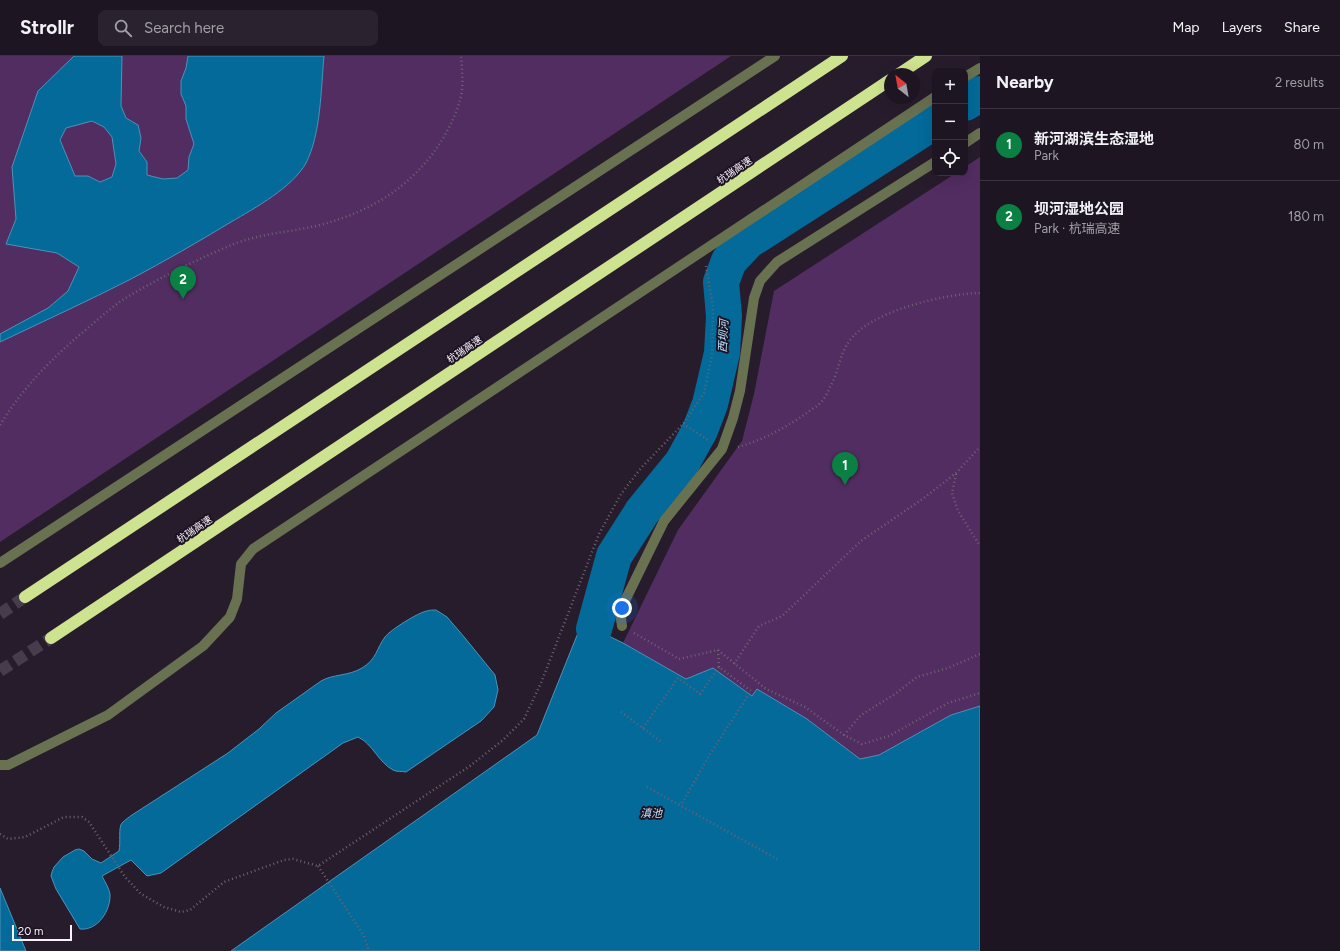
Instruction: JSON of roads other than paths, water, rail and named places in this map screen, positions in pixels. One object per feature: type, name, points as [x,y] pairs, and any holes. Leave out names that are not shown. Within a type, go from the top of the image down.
[{"type":"highway","points":[[25,597],[842,56]]},
{"type":"highway","points":[[908,68],[926,56]]},
{"type":"highway","name":"杭瑞高速","points":[[51,638],[884,84]]},
{"type":"lane","points":[[0,563],[775,56]]},
{"type":"lane","points":[[968,76],[980,68]]},
{"type":"lane","points":[[0,765],[8,766],[108,715],[203,646],[230,617],[237,599],[241,564],[253,549],[932,99]]},
{"type":"lane","points":[[968,141],[980,133]]},
{"type":"lane","points":[[622,626],[620,611],[664,521],[718,447],[733,418],[740,391],[754,298],[760,281],[777,262],[932,164]]},
{"type":"water","points":[[74,56],[122,56],[121,106],[126,118],[138,125],[141,138],[139,151],[147,162],[147,175],[163,179],[177,178],[188,170],[189,157],[194,144],[186,119],[186,106],[181,94],[181,81],[186,68],[188,56],[324,56],[320,111],[315,139],[306,163],[300,172],[283,189],[262,204],[131,279],[0,342],[0,334],[48,308],[68,291],[79,267],[57,253],[6,244],[16,219],[12,167],[38,91]],"holes":[[[92,121],[104,127],[112,137],[116,164],[112,177],[100,182],[88,176],[75,176],[60,140],[66,128]]]},
{"type":"water","points":[[436,610],[447,617],[495,675],[498,690],[494,707],[481,721],[406,772],[394,771],[388,767],[368,744],[358,737],[343,743],[161,873],[147,876],[131,860],[102,876],[110,894],[110,900],[106,913],[98,923],[92,927],[80,929],[56,889],[51,876],[54,867],[63,857],[79,849],[84,851],[92,859],[101,863],[119,851],[121,825],[128,818],[228,753],[259,729],[276,713],[321,681],[357,671],[367,665],[371,661],[385,637],[398,626],[423,612]]},
{"type":"water","name":"滇池","points":[[582,623],[623,643],[686,679],[713,668],[752,696],[757,689],[807,719],[860,759],[879,755],[951,715],[980,706],[980,951],[231,951],[537,735]]},
{"type":"water","points":[[0,888],[26,951],[0,951]]},
{"type":"waterway","name":"西坝河","points":[[968,101],[980,94]]},
{"type":"waterway","name":"西坝河","points":[[594,629],[614,556],[642,512],[682,463],[700,430],[710,404],[722,353],[724,316],[721,282],[729,261],[748,241],[932,123]]},
{"type":"tunnel","points":[[0,614],[25,597]]},
{"type":"tunnel","points":[[0,671],[51,638]]},
{"type":"place","name":"坝河湿地公园","points":[[183,299]]},
{"type":"place","name":"新河湖滨生态湿地","points":[[845,485]]}]
